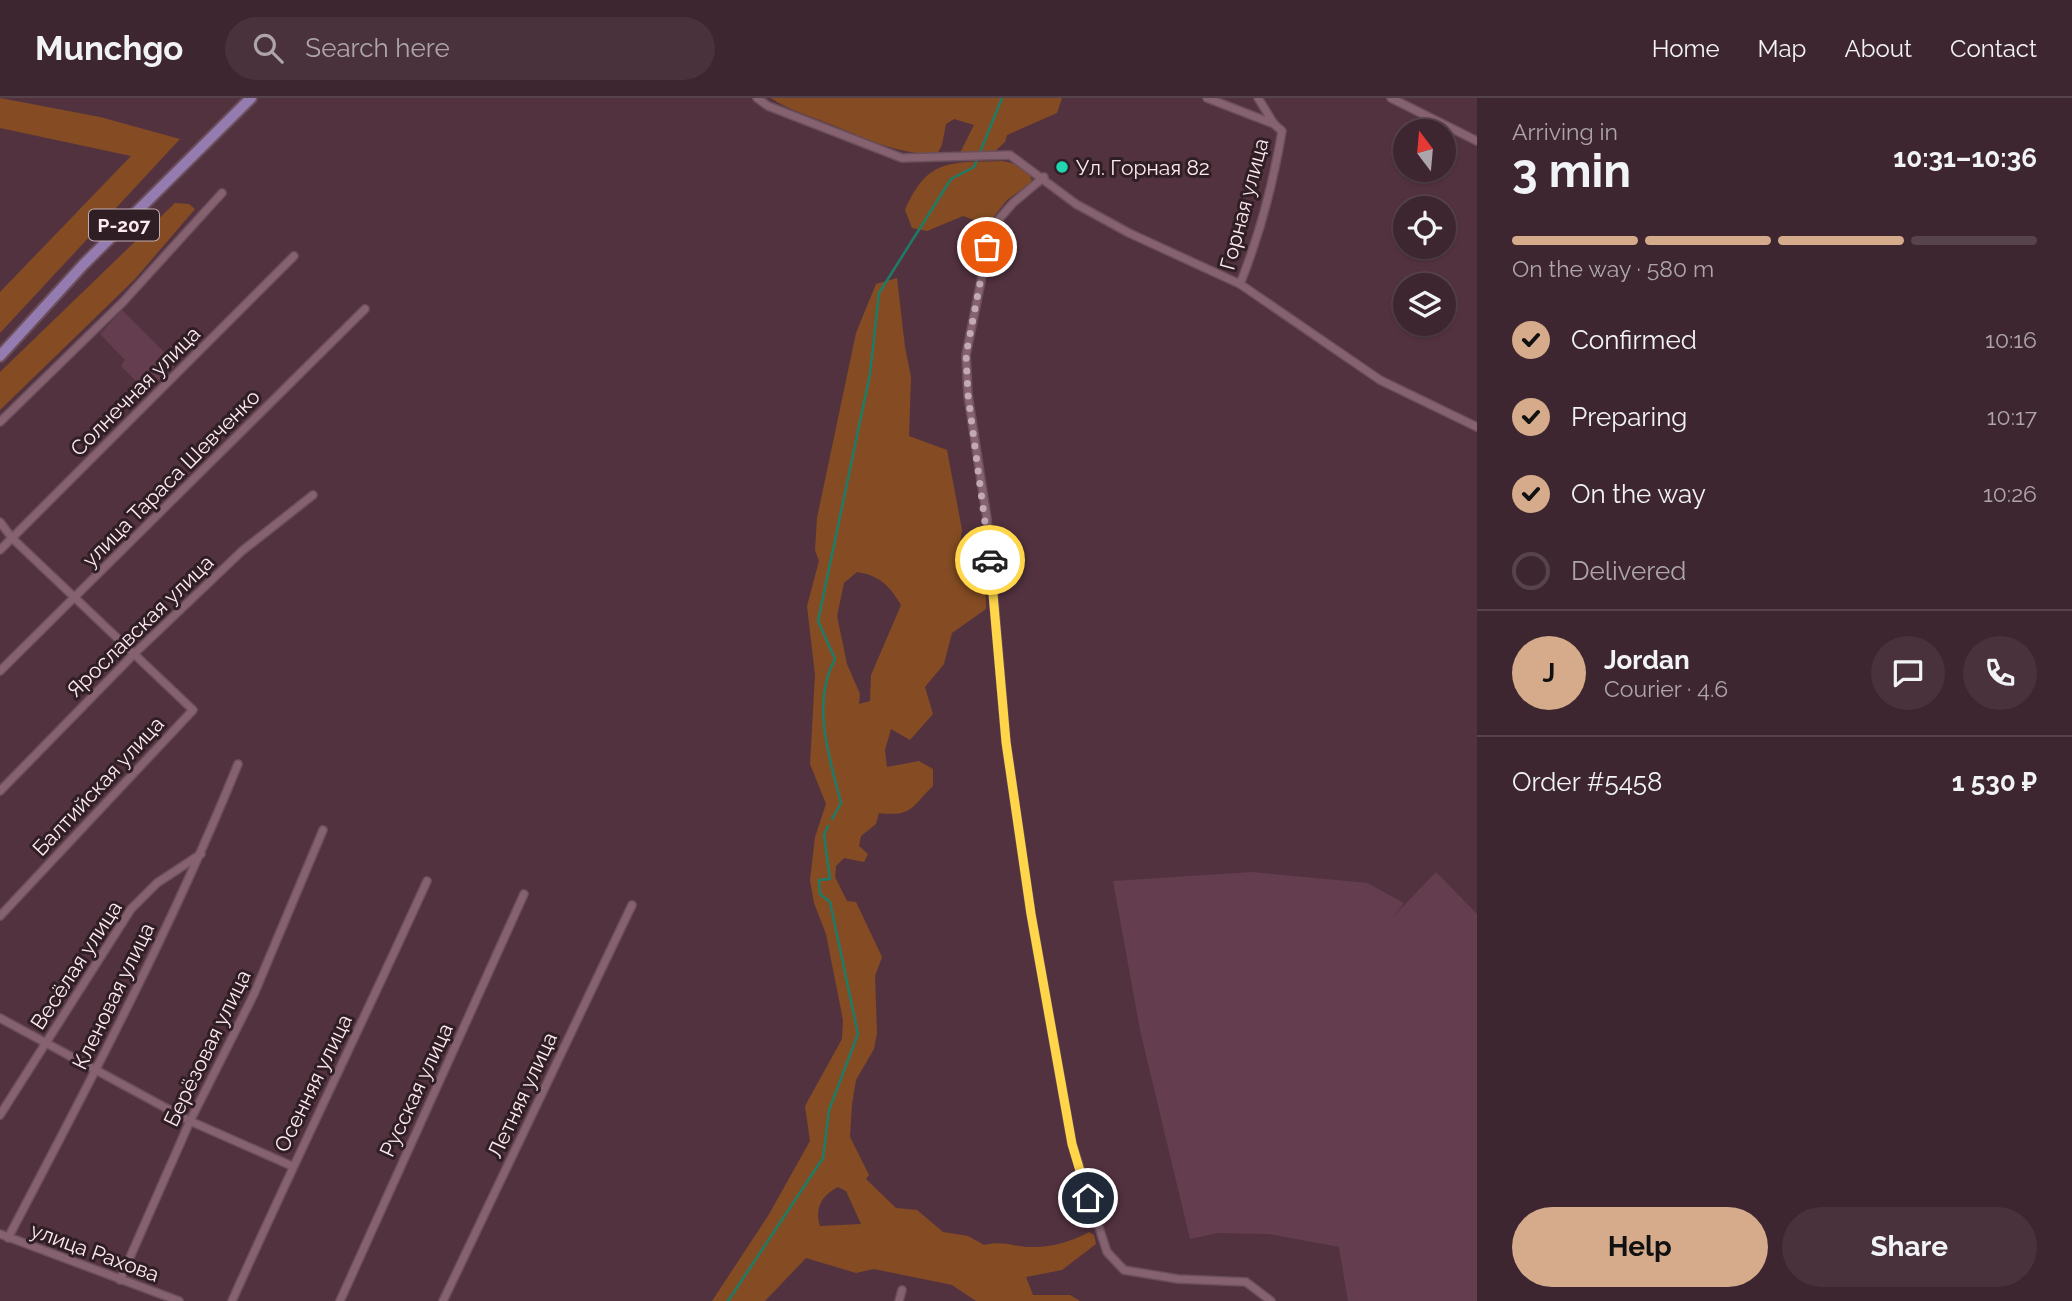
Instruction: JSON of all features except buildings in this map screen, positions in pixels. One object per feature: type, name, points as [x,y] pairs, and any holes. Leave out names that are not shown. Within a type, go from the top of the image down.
[{"type":"main road","name":"Р-207","points":[[0,356],[83,265],[251,98]]},
{"type":"street","points":[[757,98],[768,106],[902,158],[946,159],[1010,155],[1044,177],[1076,204],[1129,233],[1240,284],[1380,380],[1477,427]]},
{"type":"street","name":"Горная улица","points":[[1207,98],[1274,124],[1282,131],[1274,176],[1256,245],[1240,284]]},
{"type":"street","points":[[1258,98],[1274,124]]},
{"type":"street","points":[[1391,98],[1477,141]]},
{"type":"street","points":[[1044,177],[1013,203],[992,227],[966,355],[968,395],[987,519],[1006,742],[1031,914],[1072,1144],[1107,1252],[1124,1270],[1178,1279],[1246,1282],[1271,1301]]},
{"type":"street","points":[[0,422],[122,303],[222,193]]},
{"type":"street","name":"Солнечная улица","points":[[0,550],[294,256]]},
{"type":"street","name":"улица Тараса Шевченко","points":[[0,671],[365,309]]},
{"type":"street","name":"Ярославская улица","points":[[0,791],[135,653],[242,551],[313,495]]},
{"type":"street","points":[[0,522],[12,538],[135,653]]},
{"type":"street","name":"Балтийская улица","points":[[0,916],[193,710],[135,653]]},
{"type":"street","name":"Кленовая улица","points":[[8,1238],[96,1071],[201,853],[238,764]]},
{"type":"street","name":"Берёзовая улица","points":[[120,1280],[190,1121],[254,995],[323,830]]},
{"type":"street","name":"Весёлая улица","points":[[0,1115],[131,909],[157,883],[201,853]]},
{"type":"street","name":"Осенняя улица","points":[[232,1301],[292,1166],[327,1099],[427,881]]},
{"type":"street","name":"Русская улица","points":[[340,1301],[524,894]]},
{"type":"street","name":"Летняя улица","points":[[443,1301],[632,905]]},
{"type":"street","points":[[0,1018],[190,1121],[292,1166]]},
{"type":"street","name":"улица Рахова","points":[[0,1234],[179,1301]]},
{"type":"street","points":[[899,1301],[902,1290]]},
{"type":"shaded area","points":[[0,98],[100,117],[180,139],[0,333],[0,292],[131,156],[0,128]]},
{"type":"shaded area","points":[[771,98],[1062,98],[1057,113],[1007,135],[1005,142],[992,154],[960,153],[974,125],[954,119],[946,124],[942,145],[937,154],[922,154],[880,144],[791,109]]},
{"type":"shaded area","points":[[1002,161],[1025,170],[1032,182],[1007,200],[987,225],[963,216],[927,231],[912,228],[905,210],[923,180],[932,172],[955,163]]},
{"type":"shaded area","points":[[175,203],[189,204],[195,209],[135,279],[0,410],[0,372]]},
{"type":"shaded area","points":[[897,278],[911,377],[909,436],[947,450],[962,530],[959,549],[962,563],[985,572],[986,609],[952,633],[944,664],[925,687],[933,714],[910,740],[891,729],[885,750],[887,767],[919,761],[933,769],[933,786],[905,812],[879,813],[876,824],[861,836],[859,846],[868,854],[864,862],[844,858],[836,866],[835,877],[847,901],[856,902],[882,957],[875,976],[877,1033],[874,1049],[856,1080],[850,1137],[869,1175],[866,1179],[896,1208],[917,1210],[943,1232],[968,1236],[984,1245],[998,1243],[1027,1247],[1055,1245],[1089,1232],[1094,1235],[1096,1244],[1062,1270],[1026,1277],[1033,1295],[1070,1295],[1080,1301],[976,1301],[952,1285],[874,1269],[856,1273],[806,1258],[765,1301],[712,1301],[768,1216],[810,1141],[805,1106],[842,1039],[843,1020],[826,934],[814,903],[810,880],[815,837],[826,804],[810,764],[815,675],[807,606],[819,561],[815,550],[817,518],[856,333],[876,284]],"holes":[[[857,572],[883,582],[901,605],[871,675],[870,701],[859,704],[860,694],[847,664],[837,616],[844,583]],[[838,1187],[846,1191],[861,1224],[820,1226],[818,1213],[821,1203]]]},
{"type":"shaded area","points":[[122,310],[176,364],[147,392],[121,366],[125,360],[100,334]]},
{"type":"shaded area","points":[[1252,872],[1367,883],[1404,903],[1392,918],[1436,872],[1477,914],[1477,1301],[1348,1301],[1339,1247],[1269,1234],[1217,1233],[1190,1239],[1140,1030],[1113,881]]},
{"type":"waterway","points":[[832,819],[841,803],[824,730],[823,712],[828,676],[835,659],[818,621],[870,374],[879,293],[951,179],[974,167],[1002,98]]},
{"type":"waterway","points":[[728,1301],[823,1158],[829,1110],[858,1034],[830,902],[820,894],[819,880],[830,879],[824,835],[828,826]]},
{"type":"way so far","points":[[987,247],[966,355],[968,395],[987,519],[990,560]]},
{"type":"place","name":"Ул. Горная 82","points":[[1062,167]]},
{"type":"route","points":[[990,560],[1006,742],[1031,914],[1072,1144],[1088,1198]]}]
